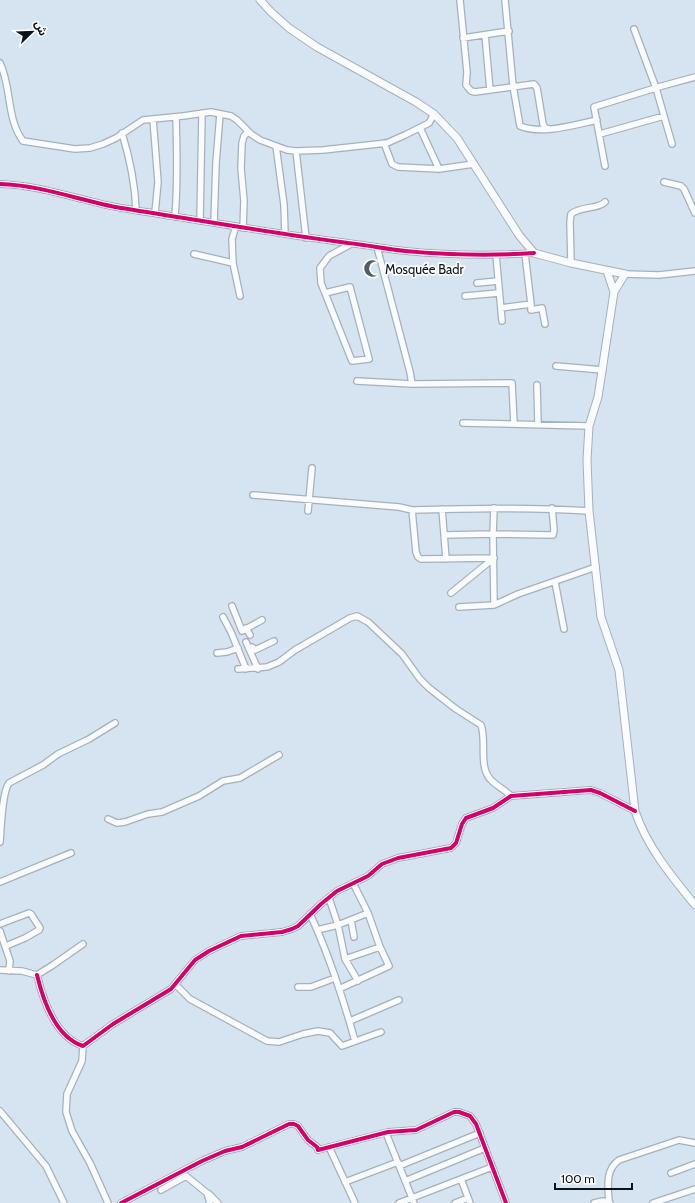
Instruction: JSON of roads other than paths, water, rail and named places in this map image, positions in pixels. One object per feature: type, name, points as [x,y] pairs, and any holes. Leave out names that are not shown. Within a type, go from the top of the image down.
[{"type":"main road","points":[[260,0],[289,28],[306,40],[416,102],[434,114],[458,138],[519,235],[534,253],[571,264],[625,274],[614,292],[598,397],[589,426],[587,460],[589,510],[602,622],[619,670],[635,811],[644,832],[658,856],[695,905]]},
{"type":"main road","points":[[607,271],[614,292]]},
{"type":"street","points":[[460,0],[467,72],[466,86],[475,92],[534,84],[537,88],[542,124],[549,129]]},
{"type":"street","points":[[505,0],[513,86],[520,126],[525,128],[549,129],[597,120]]},
{"type":"street","points":[[634,28],[656,88],[672,144]]},
{"type":"street","points":[[463,38],[509,31]]},
{"type":"street","points":[[485,35],[490,90]]},
{"type":"street","points":[[0,63],[12,117],[24,142],[79,149],[90,148],[103,144],[140,120],[211,112],[235,119],[248,132],[260,140],[287,150],[323,150],[384,143],[429,123],[434,114]]},
{"type":"street","points":[[605,166],[594,107],[695,77]]},
{"type":"street","points":[[200,221],[202,114]]},
{"type":"street","points":[[214,223],[216,163],[220,114]]},
{"type":"street","points":[[600,134],[664,116]]},
{"type":"street","points":[[174,216],[178,167],[176,117]]},
{"type":"street","points":[[153,119],[158,182],[155,213]]},
{"type":"street","points":[[420,128],[439,169]]},
{"type":"street","points":[[243,228],[244,201],[241,168],[242,143],[244,136],[248,132]]},
{"type":"street","points":[[122,133],[135,185],[136,210]]},
{"type":"street","points":[[384,143],[394,166],[439,169],[474,164]]},
{"type":"street","points":[[276,146],[284,205],[285,234]]},
{"type":"street","points":[[296,151],[306,238]]},
{"type":"street","points":[[664,182],[681,186],[684,189],[695,213]]},
{"type":"street","points":[[0,184],[25,187],[136,210],[200,221],[306,238],[404,251],[496,255],[534,253]]},
{"type":"street","points":[[571,264],[571,214],[579,209],[602,205],[605,202]]},
{"type":"street","points":[[236,226],[232,239],[234,263],[240,296]]},
{"type":"street","points":[[325,293],[350,287],[369,358],[352,361],[321,283],[320,268],[323,263],[329,256],[352,244]]},
{"type":"street","points":[[378,247],[412,384]]},
{"type":"street","points":[[194,254],[234,263]]},
{"type":"street","points":[[525,254],[531,310],[542,308],[545,324]]},
{"type":"street","points":[[496,255],[502,321]]},
{"type":"street","points":[[625,274],[659,275],[695,271]]},
{"type":"street","points":[[477,283],[498,281]]},
{"type":"street","points":[[465,296],[499,293]]},
{"type":"street","points":[[501,308],[531,304]]},
{"type":"street","points":[[556,366],[603,370]]},
{"type":"street","points":[[357,382],[412,384],[512,383],[514,424]]},
{"type":"street","points":[[537,385],[538,424]]},
{"type":"street","points":[[463,423],[589,426]]},
{"type":"street","points":[[308,511],[312,468]]},
{"type":"street","points":[[253,495],[399,507],[412,510],[552,508],[589,510]]},
{"type":"street","points":[[494,508],[494,605]]},
{"type":"street","points":[[444,535],[553,535],[552,508]]},
{"type":"street","points":[[442,509],[446,559]]},
{"type":"street","points":[[412,510],[416,552],[418,557],[421,559],[494,558]]},
{"type":"street","points":[[451,593],[494,558]]},
{"type":"street","points":[[459,607],[494,605],[518,594],[596,567]]},
{"type":"street","points":[[555,582],[564,629]]},
{"type":"street","points":[[232,606],[242,631],[262,620]]},
{"type":"street","points":[[238,669],[258,669],[279,662],[295,650],[350,618],[357,616],[368,622],[394,646],[430,688],[456,709],[481,725],[483,752],[487,774],[491,780],[511,796]]},
{"type":"street","points":[[223,617],[231,632],[246,669]]},
{"type":"street","points":[[246,628],[250,636]]},
{"type":"street","points":[[246,642],[258,669]]},
{"type":"street","points":[[249,648],[252,647],[255,650],[274,642]]},
{"type":"street","points":[[217,653],[227,652],[238,648]]},
{"type":"street","points":[[0,842],[4,799],[6,786],[9,782],[43,765],[58,754],[89,740],[115,723]]},
{"type":"street","points":[[108,819],[117,823],[148,814],[162,812],[199,796],[223,780],[240,778],[279,755]]},
{"type":"street","points":[[108,1203],[90,1163],[72,1131],[66,1112],[67,1094],[82,1061],[83,1046],[113,1024],[171,989],[195,960],[209,951],[241,936],[289,931],[298,926],[337,891],[368,876],[375,869],[388,861],[451,848],[456,843],[462,824],[466,818],[493,808],[511,796],[591,790],[635,811]]},
{"type":"street","points":[[0,882],[71,853]]},
{"type":"street","points":[[339,989],[389,966],[380,947],[368,913],[353,883]]},
{"type":"street","points":[[329,898],[338,925],[345,959],[358,981]]},
{"type":"street","points":[[0,924],[29,913],[40,928],[26,938],[6,946]]},
{"type":"street","points":[[317,930],[338,925],[368,913]]},
{"type":"street","points":[[310,914],[339,989],[355,1041]]},
{"type":"street","points":[[351,920],[354,937]]},
{"type":"street","points":[[0,931],[10,961],[9,971]]},
{"type":"street","points":[[0,970],[22,971],[37,975],[83,944]]},
{"type":"street","points":[[345,959],[380,947]]},
{"type":"street","points":[[37,975],[40,990],[51,1016],[68,1036],[83,1046]]},
{"type":"street","points":[[298,987],[311,987],[335,978]]},
{"type":"street","points":[[176,984],[190,998],[201,1005],[267,1041],[279,1042],[318,1031],[330,1033],[342,1046],[381,1032]]},
{"type":"street","points":[[350,1021],[398,1000]]},
{"type":"street","points":[[0,1110],[46,1166],[64,1203]]},
{"type":"street","points":[[121,1203],[202,1161],[225,1151],[242,1147],[289,1124],[298,1126],[308,1140],[317,1147],[318,1150],[386,1133],[416,1130],[450,1114],[459,1112],[466,1114],[473,1119],[480,1133],[506,1203]]},
{"type":"street","points":[[386,1133],[413,1201]]},
{"type":"street","points":[[345,1182],[399,1164],[480,1133]]},
{"type":"street","points":[[594,1203],[603,1201],[609,1203],[609,1173],[613,1165],[619,1160],[679,1140],[695,1143]]},
{"type":"street","points":[[329,1147],[355,1203]]},
{"type":"street","points":[[405,1181],[485,1148]]},
{"type":"street","points":[[671,1173],[695,1164]]},
{"type":"street","points":[[399,1203],[413,1201],[492,1167]]},
{"type":"street","points":[[161,1190],[186,1176],[218,1203]]},
{"type":"street","points":[[455,1203],[469,1200],[462,1179]]},
{"type":"street","points":[[653,1203],[695,1189]]},
{"type":"street","points":[[207,1193],[210,1203]]},
{"type":"place","name":"Mosquée Badr","points":[[372,269]]}]
